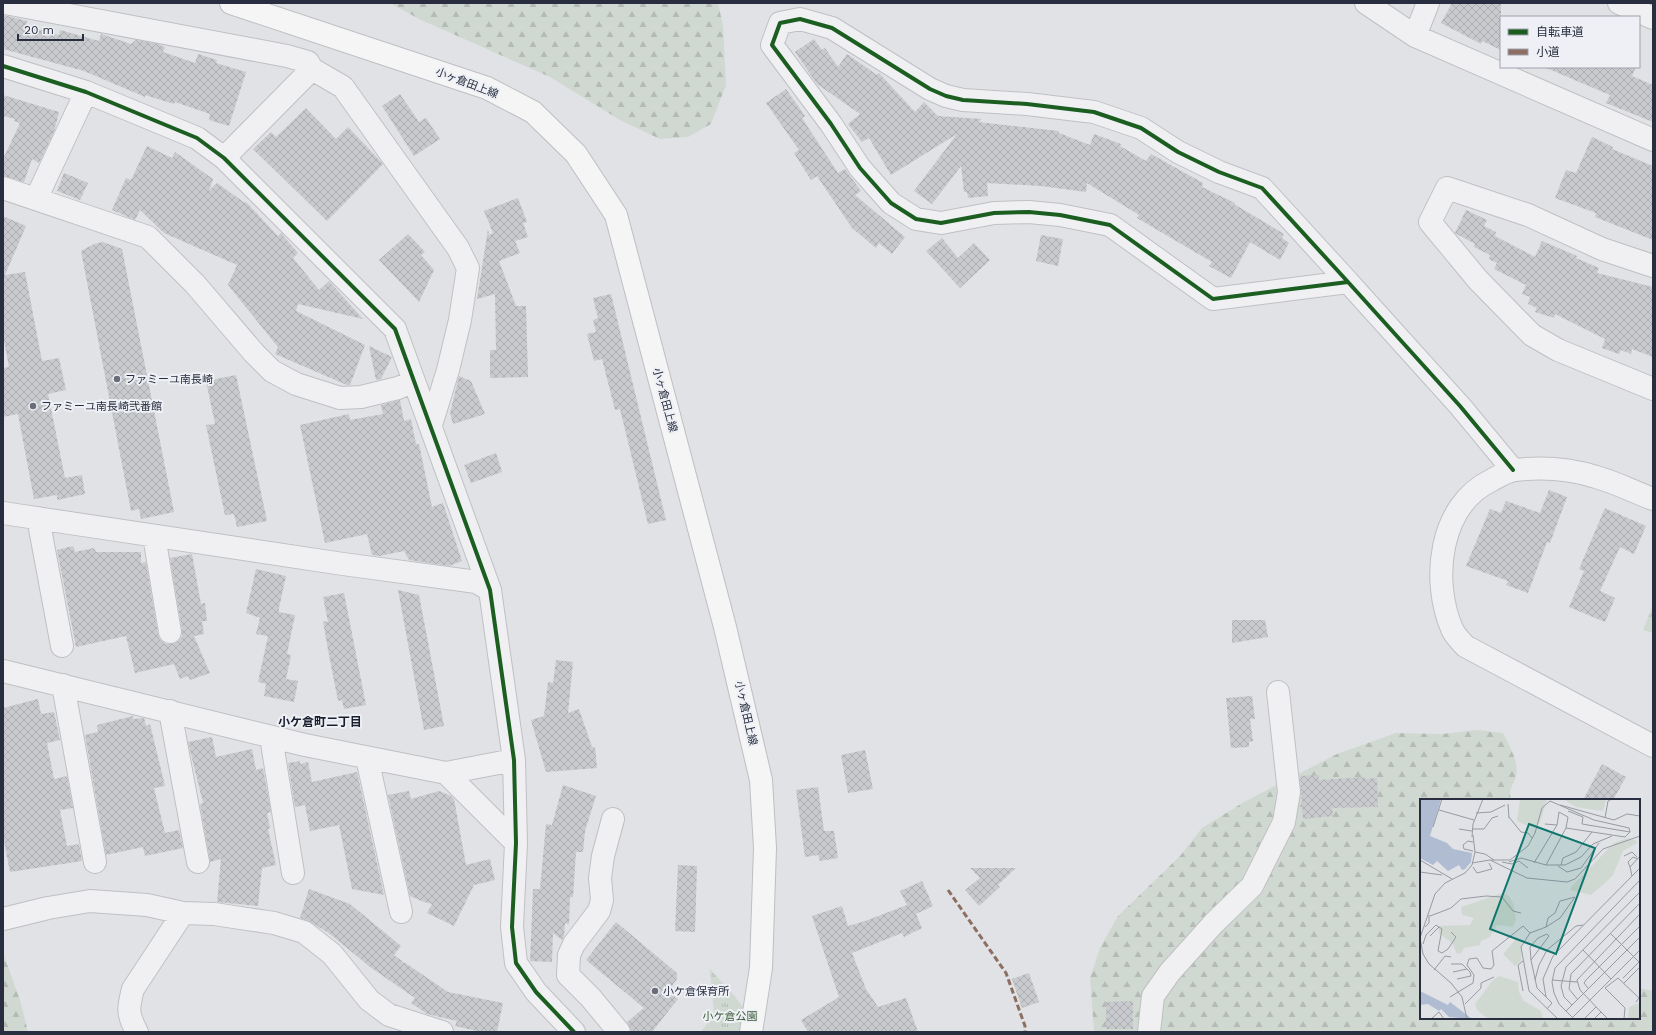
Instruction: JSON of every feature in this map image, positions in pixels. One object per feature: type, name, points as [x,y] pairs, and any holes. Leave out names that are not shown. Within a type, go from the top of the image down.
[{"type":"main road","name":"小ヶ倉田上線","points":[[231,3],[486,88],[533,112],[576,154],[616,215],[725,627],[762,780],[765,848],[761,968],[751,1032]]},
{"type":"street","points":[[5,3],[287,56],[308,62],[312,70],[343,87],[458,248],[468,268],[460,320],[448,370],[431,425]]},
{"type":"street","points":[[1366,3],[1415,36],[1653,140]]},
{"type":"street","points":[[1415,36],[1428,3]]},
{"type":"street","points":[[1619,3],[1653,18]]},
{"type":"street","points":[[1348,282],[1213,299],[1110,225],[1060,215],[1029,212],[994,213],[941,223],[916,219],[891,203],[860,168],[831,124],[772,45],[780,23],[800,19],[832,28],[930,89],[946,96],[963,100],[1027,104],[1094,112],[1141,128],[1178,152],[1219,172],[1262,188],[1348,282],[1460,406],[1513,470]]},
{"type":"street","points":[[3,66],[86,92],[197,138],[224,158],[395,329],[490,590],[514,760],[516,844],[512,927],[516,963],[536,992],[574,1032]]},
{"type":"street","points":[[224,158],[312,70]]},
{"type":"street","points":[[36,199],[86,92]]},
{"type":"street","points":[[3,188],[148,236],[195,284],[272,371],[296,384],[340,398],[360,397],[398,388],[414,381]]},
{"type":"street","points":[[1653,266],[1602,249],[1528,215],[1447,188],[1430,222],[1478,280],[1532,335],[1558,350],[1653,389]]},
{"type":"street","points":[[1653,499],[1596,476],[1550,469],[1513,470],[1481,485],[1461,506],[1449,529],[1441,559],[1442,599],[1453,631],[1465,646],[1653,746]]},
{"type":"street","points":[[3,513],[343,564],[476,582],[490,590]]},
{"type":"street","points":[[38,518],[62,646]]},
{"type":"street","points":[[154,536],[170,632]]},
{"type":"street","points":[[3,671],[272,737],[367,758],[446,773],[514,760]]},
{"type":"street","points":[[63,685],[95,862]]},
{"type":"street","points":[[1149,1032],[1153,996],[1170,972],[1214,923],[1252,886],[1284,822],[1289,792],[1278,692]]},
{"type":"street","points":[[170,711],[198,862]]},
{"type":"street","points":[[272,737],[293,873]]},
{"type":"street","points":[[367,758],[401,912]]},
{"type":"street","points":[[446,773],[516,844]]},
{"type":"street","points":[[613,819],[603,856],[600,878],[602,900],[599,911],[574,944],[569,955],[568,975],[591,998],[619,1032]]},
{"type":"street","points":[[3,919],[48,908],[90,901],[147,905],[183,913],[214,914],[274,923],[304,932],[332,954],[369,1000],[389,1015],[442,1032]]},
{"type":"street","points":[[137,1032],[129,1018],[129,1002],[133,989],[183,913]]},
{"type":"green space","points":[[390,3],[718,3],[723,26],[726,85],[711,124],[688,137],[660,139],[620,120],[550,77],[421,20]]},
{"type":"green space","points":[[1653,605],[1653,633],[1643,630]]},
{"type":"green space","points":[[1478,730],[1503,733],[1515,760],[1517,771],[1510,790],[1511,799],[1420,799],[1420,1019],[1640,1019],[1640,988],[1653,991],[1653,1032],[1094,1032],[1090,978],[1100,948],[1118,916],[1180,856],[1202,828],[1244,802],[1337,754],[1396,733],[1442,734]]},
{"type":"green space","points":[[3,953],[20,1000],[28,1032],[3,1032]]},
{"type":"green space","name":"小ケ倉公園","points":[[710,969],[732,993],[762,1032],[701,1032],[714,1014]]},
{"type":"building","points":[[1452,3],[1501,3],[1500,50],[1482,41],[1481,44],[1441,23]]},
{"type":"building","points":[[3,15],[27,21],[26,26],[59,35],[60,30],[99,41],[101,34],[131,44],[136,40],[158,44],[165,47],[163,52],[195,63],[198,54],[217,60],[216,63],[246,72],[229,126],[209,120],[210,114],[175,102],[174,104],[145,95],[145,97],[84,71],[3,49]]},
{"type":"building","points":[[814,39],[822,50],[825,48],[838,67],[847,54],[877,75],[879,73],[915,112],[924,102],[938,116],[982,119],[978,122],[1059,131],[1059,133],[1090,145],[1094,134],[1121,144],[1120,146],[1146,161],[1151,154],[1203,183],[1202,187],[1235,203],[1234,204],[1284,234],[1282,238],[1289,243],[1280,260],[1250,242],[1231,278],[1209,266],[1212,262],[1137,218],[1139,215],[1087,183],[1086,192],[1041,186],[987,183],[988,196],[968,198],[967,192],[964,192],[961,166],[932,204],[914,191],[957,134],[891,175],[869,138],[862,142],[848,124],[860,114],[817,84],[795,52]]},
{"type":"building","points":[[1546,68],[1636,68],[1632,76],[1653,85],[1653,122],[1606,103],[1610,95]]},
{"type":"building","points":[[786,89],[805,116],[802,118],[838,173],[845,169],[861,191],[855,195],[905,237],[892,254],[879,243],[876,248],[852,228],[817,176],[811,180],[794,153],[799,150],[766,103]]},
{"type":"building","points":[[400,94],[419,122],[426,118],[440,139],[414,156],[382,106]]},
{"type":"building","points":[[3,95],[59,112],[54,132],[39,163],[32,159],[24,182],[3,176],[3,159],[20,123],[14,121],[15,119],[3,116]]},
{"type":"building","points":[[306,108],[336,139],[348,127],[383,164],[327,221],[253,149],[271,132],[276,137]]},
{"type":"building","points":[[1592,137],[1613,147],[1612,149],[1653,166],[1653,240],[1595,217],[1596,213],[1555,198],[1566,170],[1576,173]]},
{"type":"building","points":[[147,146],[172,158],[175,152],[213,179],[209,191],[217,183],[245,203],[246,202],[278,236],[281,233],[298,253],[293,258],[319,290],[329,281],[363,319],[298,304],[296,311],[365,345],[350,385],[275,354],[278,347],[228,285],[237,265],[164,233],[140,210],[135,220],[112,210],[126,178],[131,180]]},
{"type":"building","points":[[64,173],[88,183],[80,200],[57,191]]},
{"type":"building","points":[[518,198],[527,222],[523,223],[528,237],[515,241],[520,253],[499,261],[516,306],[526,306],[528,377],[490,378],[490,350],[496,350],[495,294],[477,299],[488,229],[489,235],[493,233],[484,211]]},
{"type":"building","points":[[1466,210],[1487,220],[1484,226],[1496,232],[1495,236],[1535,257],[1542,241],[1577,256],[1576,258],[1599,268],[1597,273],[1653,287],[1653,357],[1632,349],[1631,354],[1621,350],[1619,354],[1602,348],[1605,339],[1555,314],[1554,318],[1535,312],[1537,308],[1528,304],[1530,297],[1522,294],[1526,285],[1494,269],[1497,263],[1489,259],[1490,255],[1474,247],[1475,244],[1455,233]]},
{"type":"building","name":"ファミーユ南長崎弐番館","points":[[3,216],[26,226],[5,275],[25,272],[42,361],[59,358],[66,390],[48,394],[65,478],[82,475],[85,494],[57,500],[57,495],[34,499],[18,414],[3,417],[3,368],[9,367],[3,336]]},
{"type":"building","points":[[408,234],[425,252],[421,255],[434,270],[419,302],[379,260]]},
{"type":"building","points":[[1041,235],[1063,239],[1058,266],[1036,261]]},
{"type":"building","points":[[942,238],[958,258],[974,243],[990,260],[960,288],[926,251]]},
{"type":"building","name":"ファミーユ南長崎","points":[[103,242],[122,249],[174,512],[141,519],[139,509],[131,511],[81,251],[94,244]]},
{"type":"building","points":[[611,294],[666,520],[648,524],[620,409],[615,410],[602,359],[594,361],[587,334],[596,332],[593,320],[598,318],[593,298]]},
{"type":"building","points":[[369,346],[392,357],[381,379],[376,380]]},
{"type":"building","points":[[236,375],[267,521],[237,527],[234,514],[225,515],[206,425],[215,424],[206,381]]},
{"type":"building","points":[[459,376],[471,381],[485,414],[453,424],[450,413]]},
{"type":"building","points":[[400,400],[404,421],[411,419],[416,444],[419,444],[432,507],[443,503],[462,561],[449,566],[409,560],[404,551],[379,556],[372,555],[367,534],[325,543],[300,425],[349,414],[350,420],[383,414],[381,405]]},
{"type":"building","points":[[496,453],[502,472],[471,483],[464,465]]},
{"type":"building","points":[[1549,490],[1567,497],[1550,543],[1547,542],[1528,593],[1506,585],[1508,581],[1466,566],[1490,509],[1501,513],[1506,501],[1540,513]]},
{"type":"building","points":[[1605,508],[1646,526],[1634,554],[1620,547],[1600,591],[1615,598],[1605,622],[1569,607],[1584,571],[1579,569]]},
{"type":"building","points":[[73,546],[75,552],[94,548],[96,552],[141,552],[141,563],[146,562],[158,634],[160,640],[165,644],[172,644],[182,637],[170,558],[192,554],[201,604],[205,603],[207,621],[202,621],[204,634],[194,636],[210,673],[190,680],[188,676],[180,679],[174,664],[135,673],[126,636],[76,647],[57,550]]},
{"type":"building","points":[[256,569],[286,576],[279,612],[295,615],[287,654],[291,655],[286,679],[298,681],[294,702],[264,696],[266,684],[258,682],[268,636],[256,634],[260,618],[246,613]]},
{"type":"building","points":[[398,590],[419,595],[444,726],[424,730]]},
{"type":"building","points":[[344,593],[366,705],[344,709],[342,700],[338,701],[328,650],[323,621],[328,622],[323,597]]},
{"type":"building","points":[[1232,620],[1265,620],[1268,637],[1232,643]]},
{"type":"building","points":[[556,660],[573,662],[568,713],[579,709],[592,747],[595,747],[597,768],[546,772],[531,720],[544,716],[548,682],[553,683]]},
{"type":"building","points":[[1252,696],[1255,719],[1250,719],[1253,741],[1249,742],[1249,747],[1231,748],[1226,698]]},
{"type":"building","points":[[38,699],[41,714],[54,712],[60,740],[47,743],[54,779],[67,776],[73,808],[60,810],[67,846],[79,844],[82,861],[10,872],[3,836],[3,708]]},
{"type":"building","points":[[133,716],[133,719],[144,718],[146,726],[150,724],[165,786],[154,788],[165,833],[179,830],[183,848],[145,856],[143,847],[106,855],[85,735],[98,732],[97,725]]},
{"type":"building","points":[[212,737],[216,757],[252,749],[256,770],[263,768],[271,812],[267,813],[270,828],[268,829],[276,865],[262,868],[258,906],[217,902],[221,859],[210,862],[200,804],[203,803],[188,742]]},
{"type":"building","points":[[865,750],[873,789],[848,793],[841,755]]},
{"type":"building","points":[[300,761],[300,764],[308,762],[312,782],[357,772],[384,895],[352,889],[339,825],[310,831],[305,805],[295,807],[288,763]]},
{"type":"building","points":[[1602,764],[1626,777],[1614,799],[1584,799]]},
{"type":"building","points":[[1319,775],[1319,780],[1365,777],[1365,779],[1377,778],[1378,807],[1332,808],[1333,816],[1303,819],[1300,776]]},
{"type":"building","points":[[563,785],[596,796],[585,831],[583,852],[576,852],[573,897],[570,897],[569,924],[565,923],[564,936],[562,940],[553,933],[552,962],[530,961],[533,889],[540,889],[546,824],[552,825]]},
{"type":"building","points":[[818,787],[824,831],[834,831],[838,858],[820,861],[818,855],[805,857],[796,790]]},
{"type":"building","points":[[409,791],[411,799],[439,791],[451,796],[454,799],[466,865],[490,859],[495,880],[474,885],[454,926],[427,913],[432,904],[410,896],[388,795]]},
{"type":"building","points":[[678,865],[697,866],[695,932],[675,931]]},
{"type":"building","points":[[970,868],[1016,868],[998,885],[1000,887],[979,906],[965,890],[980,878]]},
{"type":"building","points":[[922,881],[933,906],[916,914],[922,928],[904,937],[902,933],[852,953],[866,989],[878,1007],[906,998],[918,1032],[808,1032],[801,1020],[839,997],[812,916],[842,906],[848,926],[865,921],[907,905],[900,891]]},
{"type":"building","points":[[309,889],[350,904],[401,946],[394,955],[402,961],[403,964],[404,962],[448,992],[503,1003],[497,1032],[481,1032],[455,1026],[457,1021],[427,1014],[411,1003],[415,998],[370,967],[330,934],[311,922],[300,918]]},
{"type":"building","points":[[616,922],[677,973],[677,979],[668,991],[678,999],[652,1032],[631,1032],[627,1022],[644,1008],[586,960]]},
{"type":"building","points":[[1029,973],[1039,1002],[1022,1008],[1012,979]]},
{"type":"building","points":[[1133,1001],[1133,1029],[1106,1029],[1106,1002]]},
{"type":"marked path","points":[[948,890],[1006,973],[1025,1026],[1025,1032]]},
{"type":"cycle path","points":[[1348,282],[1262,188],[1219,172],[1178,152],[1141,128],[1094,112],[1027,104],[963,100],[946,96],[930,89],[832,28],[800,19],[780,23],[772,45],[831,124],[860,168],[891,203],[916,219],[941,223],[994,213],[1029,212],[1060,215],[1110,225],[1213,299],[1348,282],[1460,406],[1513,470]]},
{"type":"cycle path","points":[[3,66],[86,92],[197,138],[224,158],[395,329],[490,590],[514,760],[516,843],[512,927],[516,963],[536,992],[574,1032]]},
{"type":"place","name":"ファミーユ南長崎","points":[[117,379]]},
{"type":"place","name":"ファミーユ南長崎弐番館","points":[[33,406]]},
{"type":"place","name":"小ケ倉保育所","points":[[655,991]]},
{"type":"district","name":"小ケ倉町二丁目","points":[[320,722]]}]
